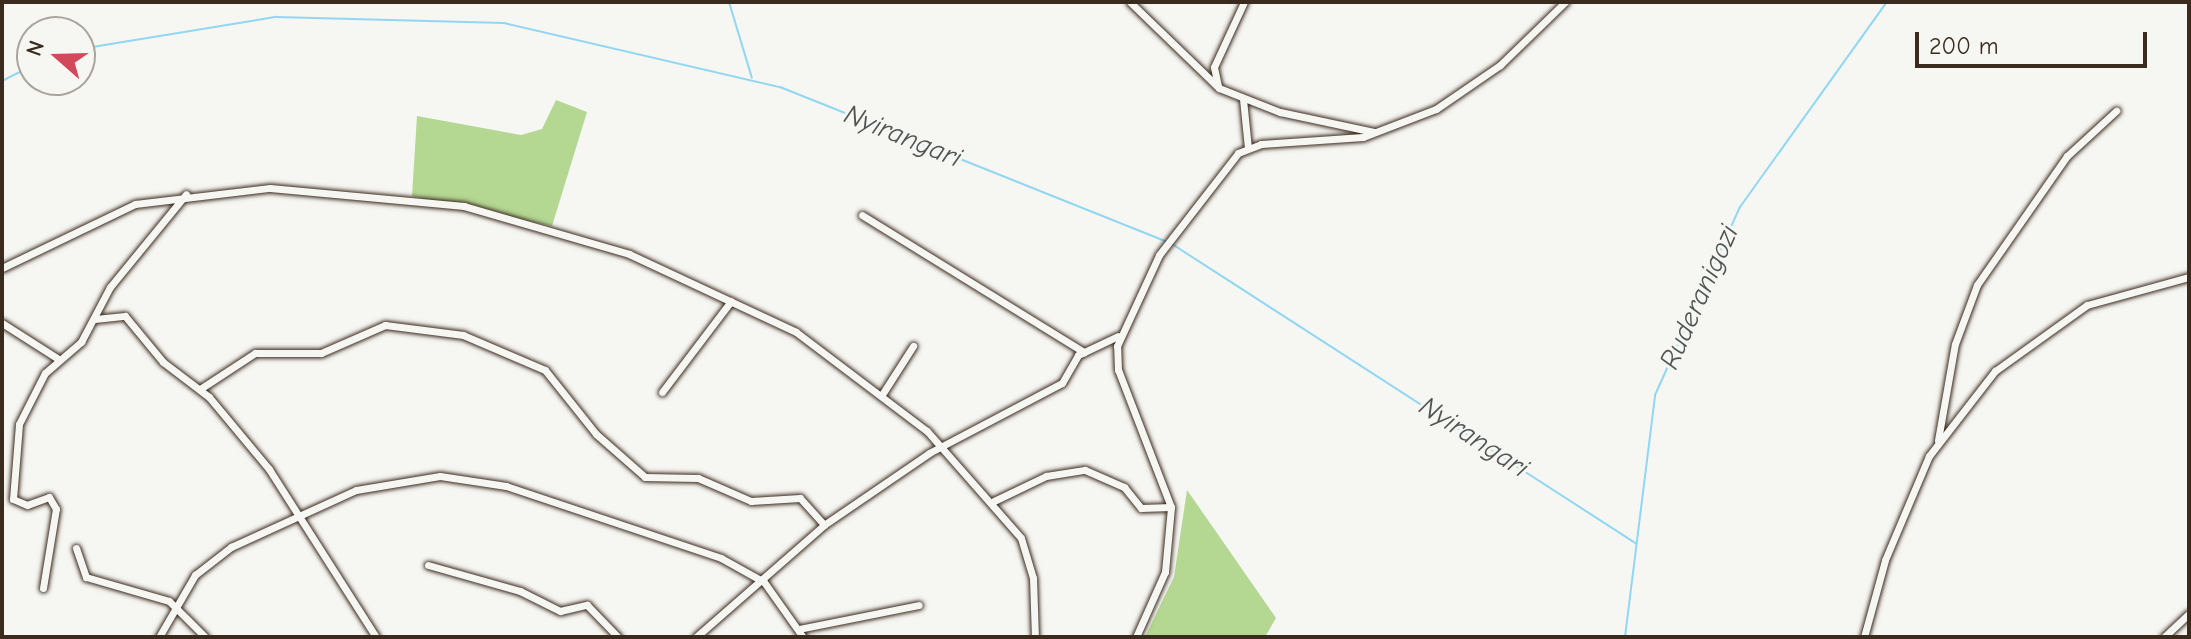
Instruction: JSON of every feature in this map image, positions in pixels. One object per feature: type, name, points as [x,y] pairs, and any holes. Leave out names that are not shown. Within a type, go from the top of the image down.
[{"type":"street","points":[[1130,2],[1219,88],[1243,99],[1378,133]]},
{"type":"street","points":[[1219,88],[1214,67],[1244,2]]},
{"type":"street","points":[[1136,637],[1165,572],[1171,507],[1118,370],[1118,336],[1177,228],[1248,148],[1378,133],[1456,99],[1565,2]]},
{"type":"street","points":[[1243,99],[1248,148]]},
{"type":"street","points":[[1938,443],[1955,344],[1977,285],[2067,156],[2116,111]]},
{"type":"street","points":[[2,268],[135,204],[186,194],[303,189],[464,206],[629,254],[796,332],[883,393],[944,447],[994,501],[1021,538],[1030,564],[1035,637]]},
{"type":"street","points":[[43,588],[56,509],[49,497],[27,505],[11,492],[19,424],[57,358],[70,353],[95,319],[110,287],[186,194]]},
{"type":"street","points":[[862,215],[1084,352]]},
{"type":"street","points":[[1864,637],[1885,560],[1938,443],[1995,371],[2060,320],[2111,294],[2189,277]]},
{"type":"street","points":[[662,392],[731,301]]},
{"type":"street","points":[[95,319],[125,316],[163,362],[200,389],[298,514],[376,637]]},
{"type":"street","points":[[2,323],[57,358]]},
{"type":"street","points":[[200,389],[255,353],[321,353],[385,325],[463,335],[545,370],[596,434],[645,477],[698,478],[751,501],[800,498],[824,525]]},
{"type":"street","points":[[696,637],[764,582],[824,525],[944,447],[1062,383],[1084,352],[1118,336]]},
{"type":"street","points":[[883,393],[913,346]]},
{"type":"street","points":[[994,501],[1076,470],[1124,487],[1141,508],[1171,507]]},
{"type":"street","points":[[159,637],[209,562],[298,514],[407,477],[468,478],[721,558],[764,582],[801,633],[919,605]]},
{"type":"street","points":[[76,548],[94,581],[177,606],[205,637]]},
{"type":"street","points":[[428,565],[530,594],[559,611],[587,605],[618,637]]},
{"type":"street","points":[[2164,637],[2189,614]]},
{"type":"green space","points":[[556,100],[587,112],[552,226],[412,196],[417,116],[521,135],[542,129]]},
{"type":"green space","points":[[1187,490],[1276,618],[1265,637],[1145,637],[1174,577]]},
{"type":"waterway","points":[[729,2],[752,78]]},
{"type":"waterway","name":"Ruderanigozi","points":[[1625,637],[1655,395],[1740,207],[1887,2]]},
{"type":"waterway","name":"Nyirangari","points":[[96,46],[276,17],[504,23],[780,87],[1166,241]]},
{"type":"waterway","name":"Nyirangari","points":[[2,81],[16,74]]},
{"type":"waterway","name":"Nyirangari","points":[[1172,244],[1637,544]]}]
